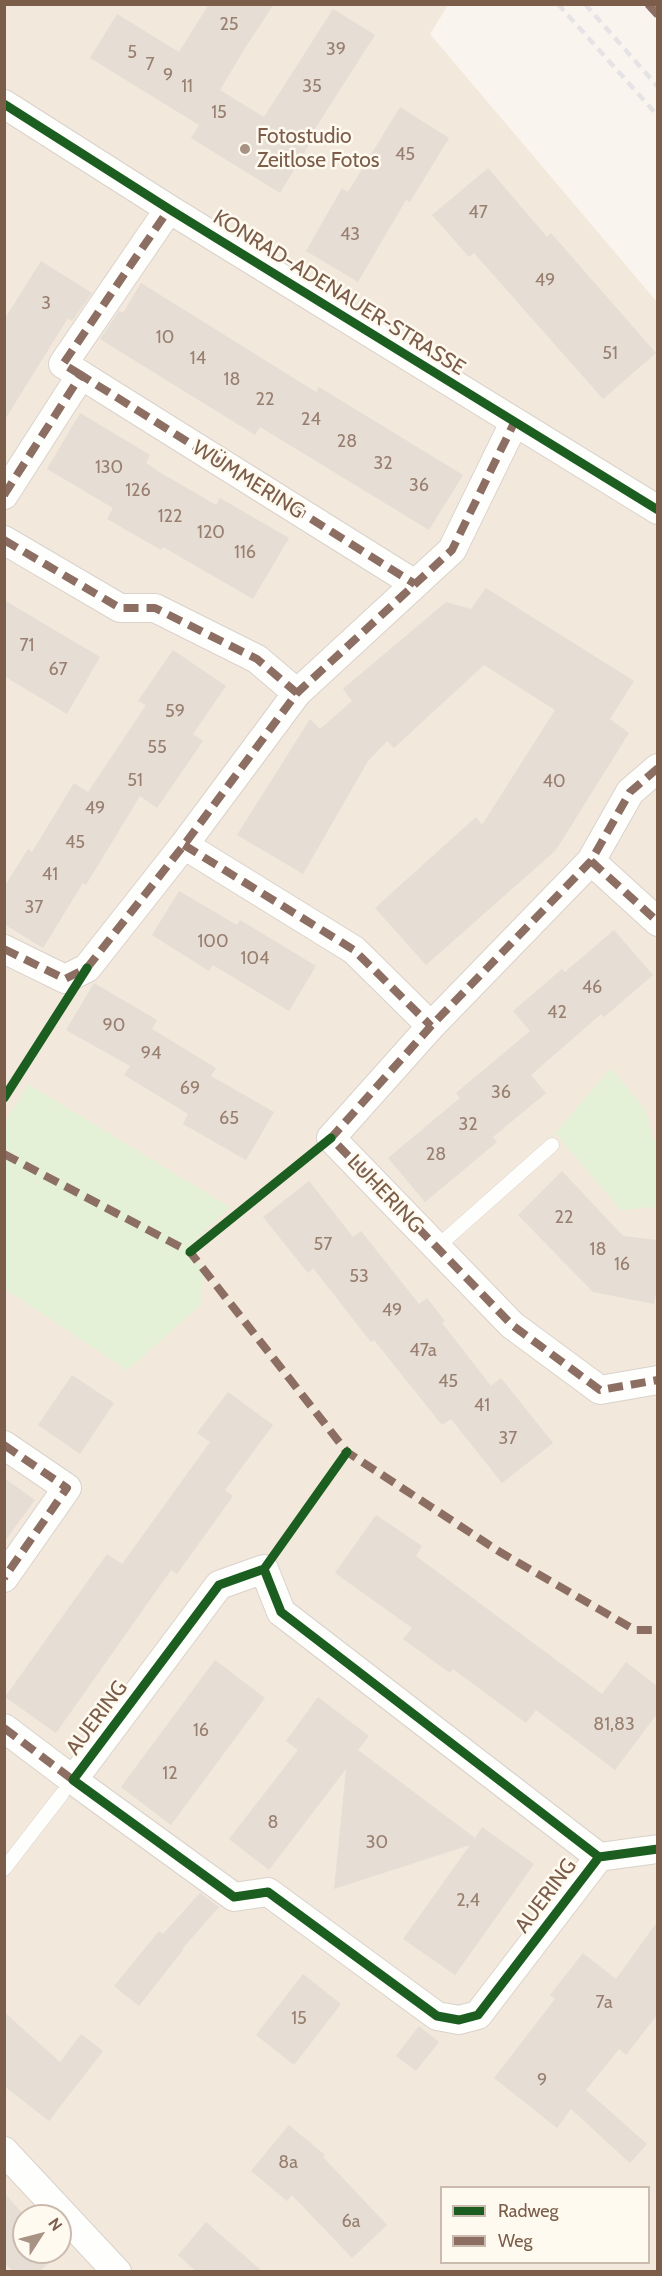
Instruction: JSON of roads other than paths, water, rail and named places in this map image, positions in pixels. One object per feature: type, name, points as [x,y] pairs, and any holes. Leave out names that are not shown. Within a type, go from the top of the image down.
[{"type":"street","name":"KONRAD-ADENAUER-STRASSE","points":[[5,106],[657,510]]},
{"type":"street","name":"WÜMMERING","points":[[169,209],[63,364],[415,584]]},
{"type":"street","points":[[4,495],[81,375]]},
{"type":"street","points":[[4,949],[65,979],[87,968],[184,845],[297,693],[452,550],[514,423]]},
{"type":"street","points":[[4,540],[120,608],[155,608],[256,659],[297,693]]},
{"type":"street","name":"LUHERING","points":[[657,768],[630,792],[591,861],[431,1026],[331,1138],[512,1325],[600,1390],[657,1380]]},
{"type":"street","points":[[184,845],[354,950],[431,1026]]},
{"type":"street","points":[[591,861],[657,922]]},
{"type":"street","points":[[4,1445],[68,1488],[4,1578]]},
{"type":"street","name":"AUERING","points":[[599,1857],[281,1612],[264,1569],[219,1585],[68,1787],[234,1897],[268,1892],[437,2016],[459,2020],[478,2014],[599,1857],[657,1849]]},
{"type":"street","points":[[4,1728],[68,1787]]},
{"type":"street","points":[[4,2151],[117,2271]]},
{"type":"lane","points":[[437,1247],[552,1146]]},
{"type":"lane","points":[[4,1869],[68,1787]]},
{"type":"railway","points":[[558,4],[658,116]]},
{"type":"railway","points":[[585,4],[658,87]]},
{"type":"place","name":"Fotostudio Zeitlose Fotos","points":[[245,149]]}]
